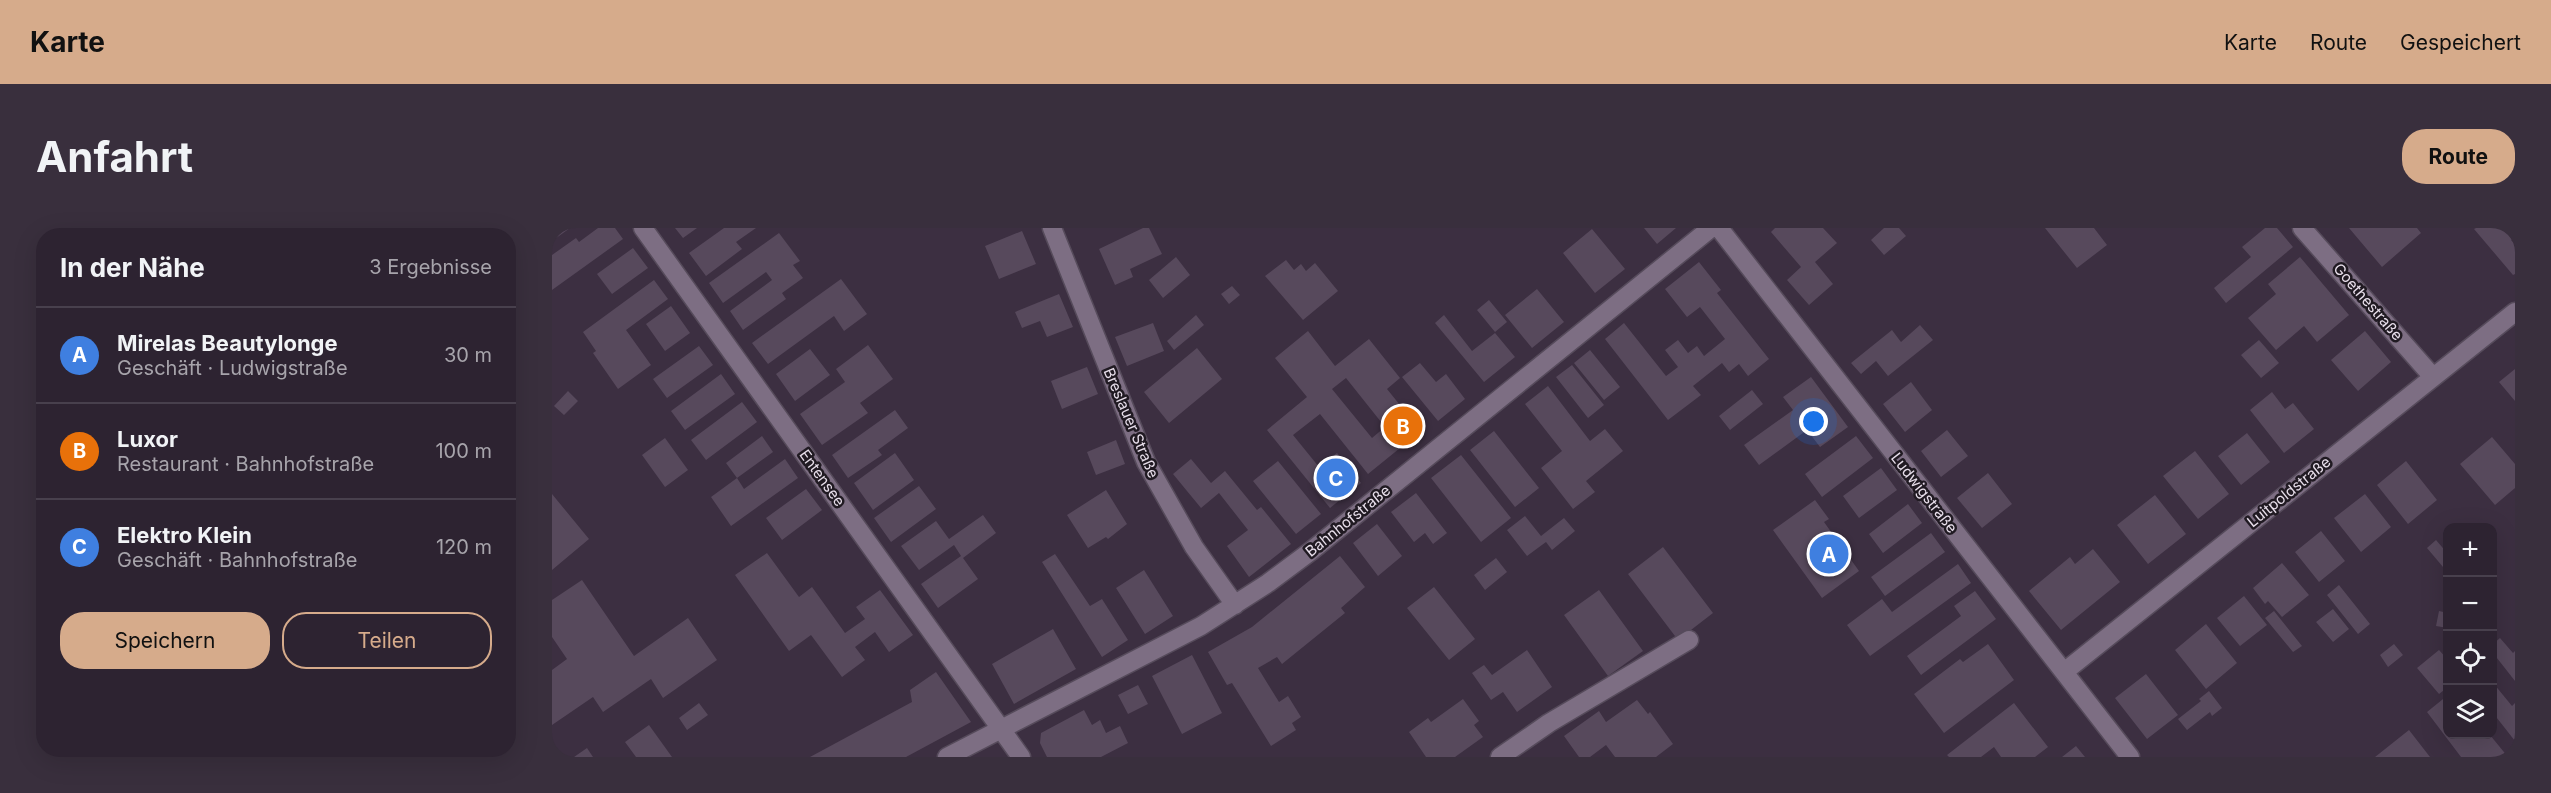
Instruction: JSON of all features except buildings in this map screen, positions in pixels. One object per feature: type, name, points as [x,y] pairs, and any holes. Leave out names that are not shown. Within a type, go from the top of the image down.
[{"type":"street","name":"Entensee","points":[[643,228],[1021,757]]},
{"type":"street","name":"Breslauer Straße","points":[[1052,228],[1146,462],[1194,547],[1235,605]]},
{"type":"street","name":"Bahnhofstraße","points":[[947,757],[1201,626],[1235,605],[1311,551],[1711,228]]},
{"type":"street","name":"Ludwigstraße","points":[[1719,228],[2130,757]]},
{"type":"street","name":"Goethestraße","points":[[2302,228],[2433,377]]},
{"type":"street","name":"Luitpoldstraße","points":[[2064,672],[2515,312]]},
{"type":"street","points":[[1500,757],[1549,723],[1689,640]]},
{"type":"place","name":"Luxor","points":[[1403,426]]},
{"type":"place","name":"Elektro Klein","points":[[1336,478]]},
{"type":"place","name":"Mirelas Beautylonge","points":[[1829,554]]}]
